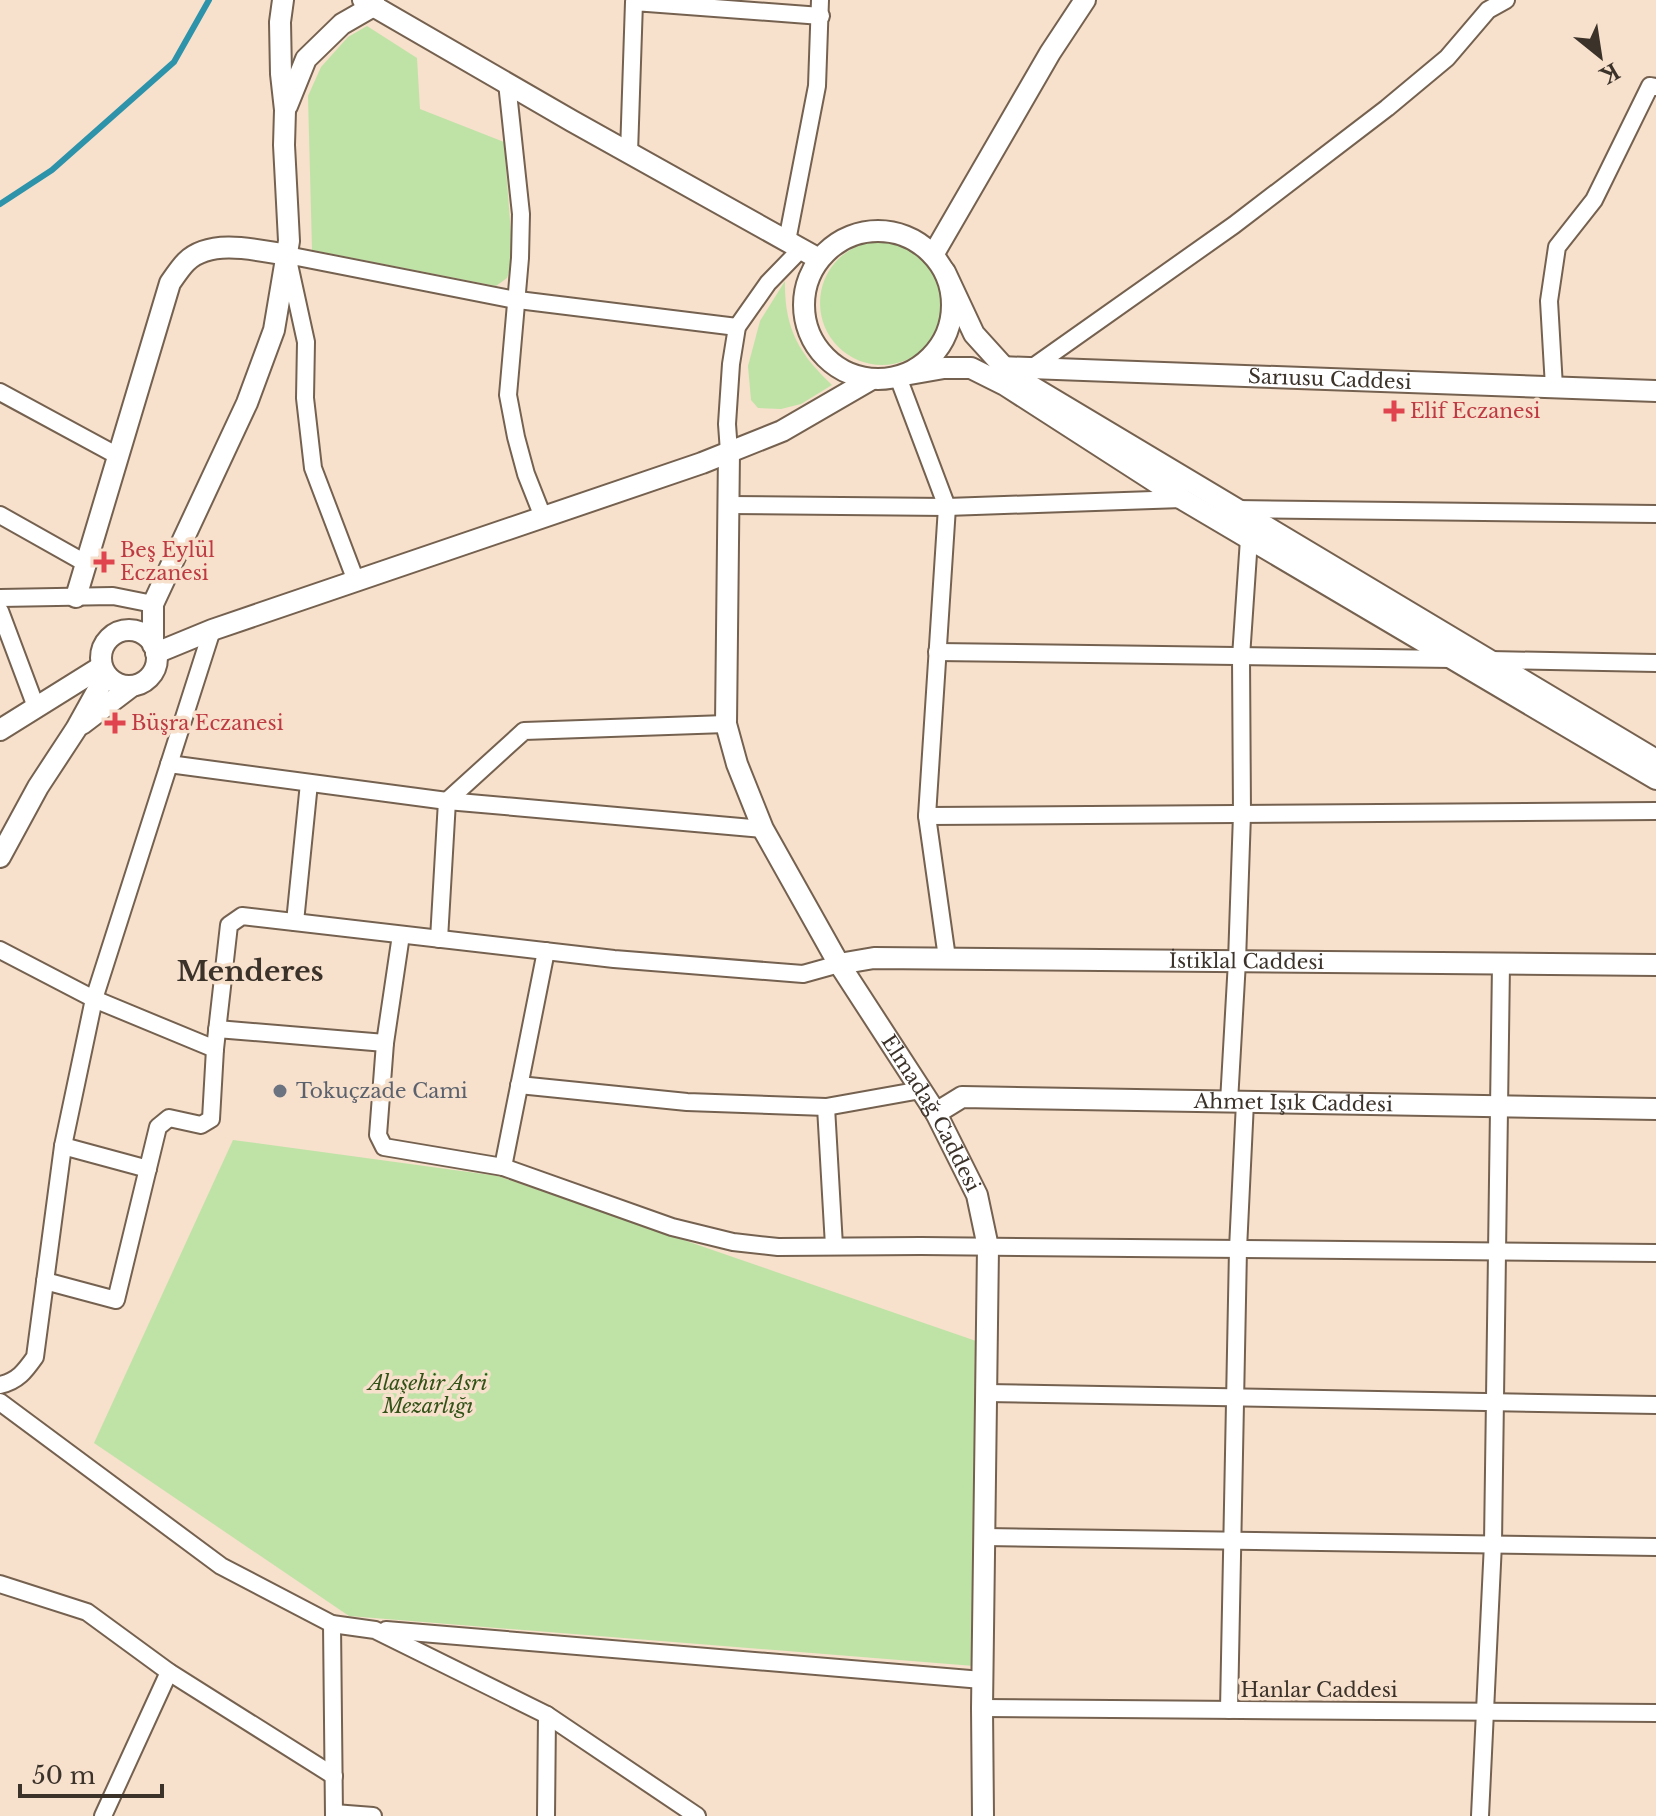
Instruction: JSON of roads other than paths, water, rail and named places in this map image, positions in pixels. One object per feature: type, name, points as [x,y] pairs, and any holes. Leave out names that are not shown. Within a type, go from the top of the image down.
[{"type":"street","points":[[153,604],[157,662],[149,678],[132,686],[122,686],[113,682],[104,671],[100,657],[103,647],[108,639],[153,604],[247,403],[274,330],[289,241],[280,48],[283,0]]},
{"type":"street","points":[[933,255],[1050,53],[1085,0]]},
{"type":"street","points":[[1033,367],[1234,225],[1387,108],[1447,58],[1485,5],[1506,0]]},
{"type":"street","points":[[629,153],[634,2],[821,8],[802,250],[808,279],[803,301],[805,324],[814,345],[829,362],[848,374],[870,380],[901,376],[926,363],[942,344],[951,321],[952,296],[945,272]]},
{"type":"street","points":[[285,110],[306,59],[369,3],[802,250]]},
{"type":"street","points":[[507,83],[521,214],[508,395],[519,449],[543,517]]},
{"type":"street","points":[[1554,387],[1549,301],[1557,247],[1594,200],[1650,86],[1656,87]]},
{"type":"street","points":[[729,452],[727,424],[737,327],[768,283],[802,250],[838,242],[862,232],[888,231],[913,239],[933,255],[945,272],[974,334],[1003,366],[1021,380],[1656,760]]},
{"type":"street","points":[[76,597],[170,283],[187,260],[209,250],[237,246],[515,300],[737,327]]},
{"type":"street","points":[[287,255],[306,342],[305,398],[313,468],[356,581]]},
{"type":"street","name":"Sarıusu Caddesi","points":[[901,376],[944,368],[1003,366],[1656,391]]},
{"type":"street","points":[[971,368],[1005,385],[1182,499],[1656,779]]},
{"type":"street","points":[[901,376],[947,507],[927,816],[947,958]]},
{"type":"street","points":[[155,649],[729,452],[782,431],[870,380]]},
{"type":"street","points":[[0,392],[118,456]]},
{"type":"street","name":"Elmadağ Caddesi","points":[[729,452],[726,724],[737,764],[763,829],[839,964],[936,1113],[977,1195],[988,1247],[983,1816]]},
{"type":"street","points":[[728,505],[947,507],[1182,499]]},
{"type":"street","points":[[1235,509],[1656,514]]},
{"type":"street","points":[[0,515],[87,564]]},
{"type":"street","points":[[1229,1710],[1238,1249],[1237,961],[1242,814],[1241,657],[1249,539]]},
{"type":"street","points":[[0,598],[113,596],[153,604]]},
{"type":"street","points":[[0,611],[36,707]]},
{"type":"street","points":[[115,634],[123,630],[141,633],[155,649]]},
{"type":"street","points":[[0,1385],[10,1383],[24,1373],[35,1357],[63,1146],[94,999],[212,630]]},
{"type":"street","points":[[937,652],[1452,659]]},
{"type":"street","points":[[1490,660],[1656,663]]},
{"type":"street","points":[[0,730],[104,671]]},
{"type":"street","points":[[0,857],[38,787],[76,729],[104,671]]},
{"type":"street","points":[[76,729],[132,686]]},
{"type":"street","points":[[439,939],[447,801],[524,731],[726,724]]},
{"type":"street","points":[[169,764],[447,801],[763,829]]},
{"type":"street","points":[[295,922],[309,783]]},
{"type":"street","points":[[927,816],[1656,811]]},
{"type":"street","points":[[45,1281],[116,1300],[158,1127],[169,1118],[201,1125],[211,1119],[215,1049],[229,925],[242,916],[614,959],[803,974],[839,964]]},
{"type":"street","points":[[401,935],[385,1043],[378,1135],[384,1147],[503,1167],[672,1227],[733,1242],[778,1247],[1656,1253]]},
{"type":"street","points":[[0,950],[94,999],[215,1049]]},
{"type":"street","points":[[503,1167],[546,951]]},
{"type":"street","name":"İstiklal Caddesi","points":[[839,964],[874,958],[947,958],[1656,965]]},
{"type":"street","points":[[1480,1816],[1493,1543],[1501,964]]},
{"type":"street","points":[[217,1029],[385,1043]]},
{"type":"street","points":[[519,1085],[687,1102],[826,1107],[921,1090]]},
{"type":"street","name":"Ahmet Işık Caddesi","points":[[936,1113],[962,1097],[1656,1109]]},
{"type":"street","points":[[826,1107],[834,1246]]},
{"type":"street","points":[[63,1146],[148,1169]]},
{"type":"street","points":[[986,1393],[1656,1405]]},
{"type":"street","points":[[0,1402],[221,1566],[332,1624],[982,1680]]},
{"type":"street","points":[[984,1537],[1656,1547]]},
{"type":"street","points":[[0,1584],[87,1612],[169,1672],[334,1776]]},
{"type":"street","points":[[332,1624],[334,1815],[373,1816]]},
{"type":"street","points":[[375,1630],[547,1715],[697,1816]]},
{"type":"street","points":[[103,1816],[169,1672]]},
{"type":"street","name":"Hanlar Caddesi","points":[[982,1708],[1656,1713]]},
{"type":"street","points":[[546,1816],[547,1715]]},
{"type":"waterway","points":[[0,204],[52,170],[174,62],[209,0]]},
{"type":"place","name":"Elif Eczanesi","points":[[1394,411]]},
{"type":"place","name":"Beş Eylül Eczanesi","points":[[104,562]]},
{"type":"place","name":"Büşra Eczanesi","points":[[115,723]]},
{"type":"place","name":"Tokuçzade Cami","points":[[280,1091]]},
{"type":"district","name":"Menderes","points":[[250,971]]},
{"type":"park label","name":"Alaşehir Asri Mezarlığı","points":[[428,1394]]}]
